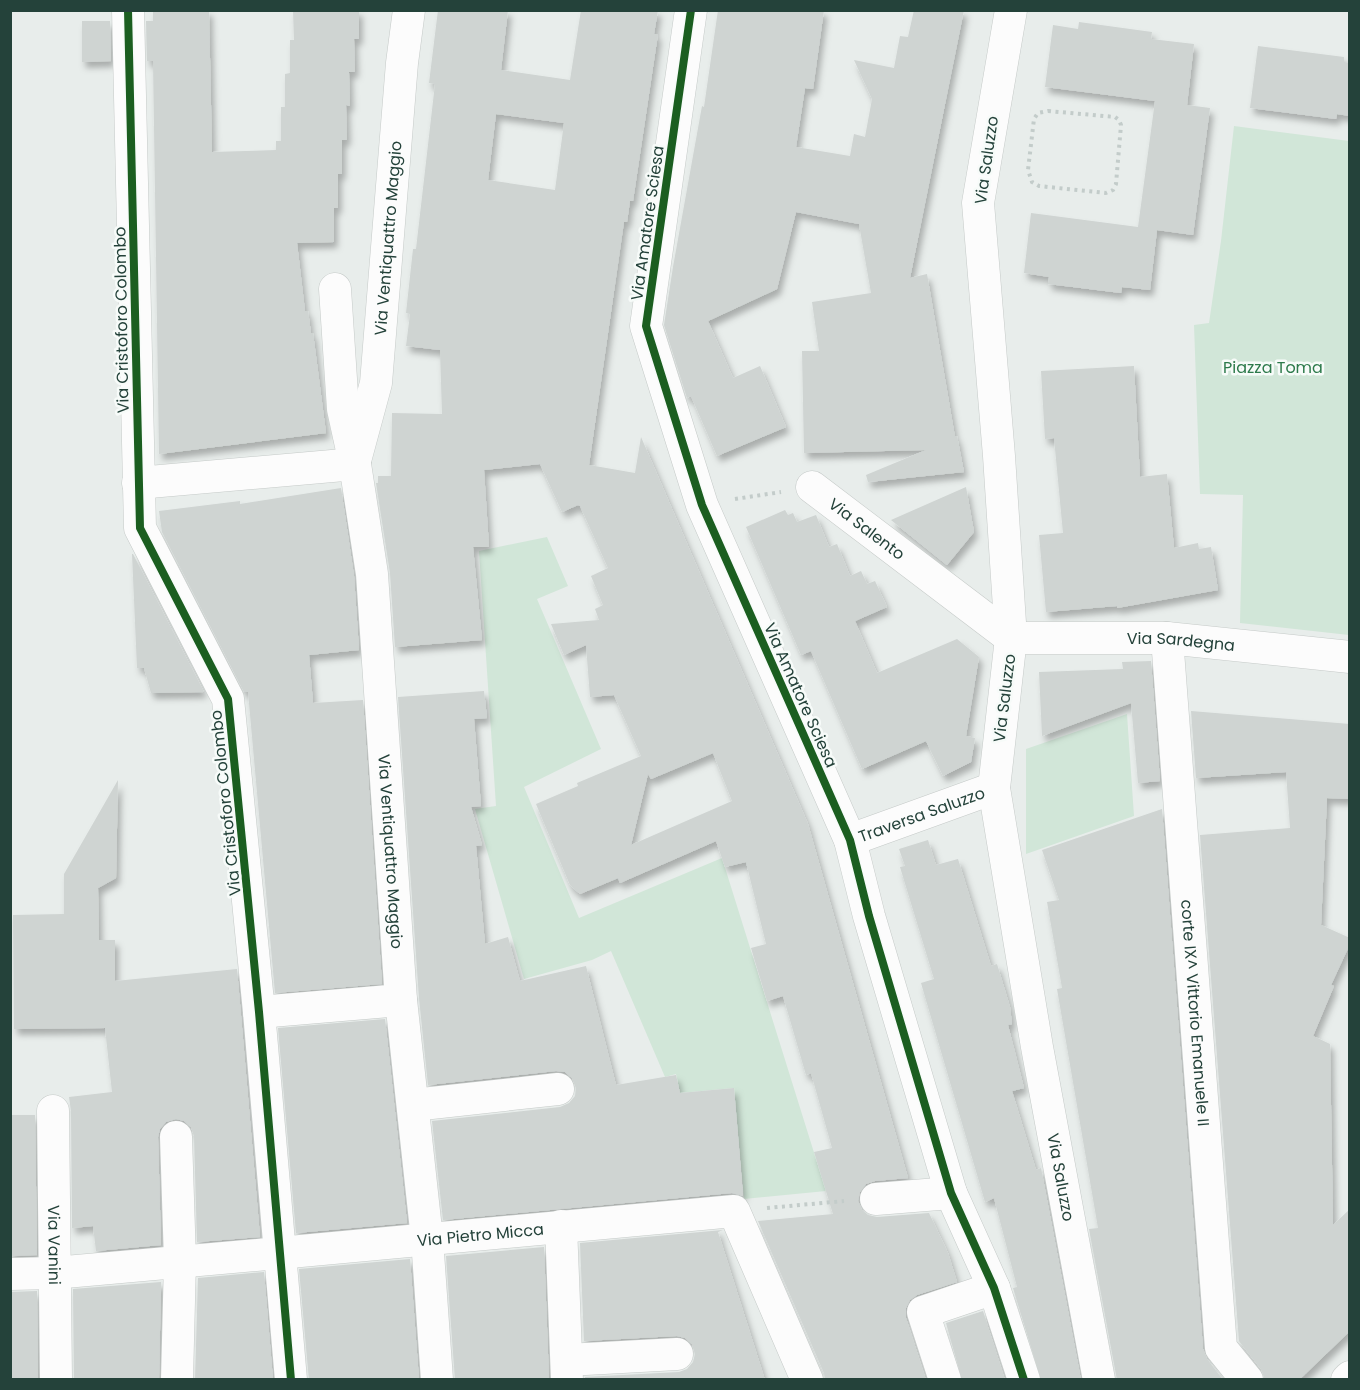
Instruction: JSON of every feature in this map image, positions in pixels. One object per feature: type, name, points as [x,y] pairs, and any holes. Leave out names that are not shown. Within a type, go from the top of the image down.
[{"type":"street","name":"Via Cristoforo Colombo","points":[[128,10],[140,528],[228,699],[259,1012],[291,1380]]},
{"type":"street","name":"Via Ventiquattro Maggio","points":[[355,464],[376,383],[400,75],[409,10]]},
{"type":"street","name":"Via Amatore Sciesa","points":[[691,10],[646,326],[702,505],[850,840],[869,916],[951,1192],[994,1288],[1024,1380]]},
{"type":"street","name":"Via Saluzzo","points":[[1011,10],[978,203],[999,456],[1011,638],[994,788],[1037,1047],[1099,1380]]},
{"type":"street","name":"Via Ventiquattro Maggio","points":[[335,289],[343,409],[355,464],[372,574],[401,1000],[427,1239],[437,1380]]},
{"type":"street","points":[[138,483],[355,464]]},
{"type":"street","name":"Via Salento","points":[[812,487],[1011,638]]},
{"type":"street","name":"Via Sardegna","points":[[1011,638],[1167,638],[1350,657]]},
{"type":"street","name":"corte IX^ Vittorio Emanuele II","points":[[1167,638],[1221,1348],[1247,1380]]},
{"type":"street","name":"Traversa Saluzzo","points":[[850,840],[994,788]]},
{"type":"street","points":[[259,1012],[401,1000]]},
{"type":"street","points":[[413,1105],[558,1089]]},
{"type":"street","name":"Via Vanini","points":[[53,1111],[56,1380]]},
{"type":"street","points":[[176,1137],[180,1261],[177,1380]]},
{"type":"street","points":[[876,1199],[951,1192]]},
{"type":"street","points":[[734,1210],[807,1380]]},
{"type":"street","name":"Via Pietro Micca","points":[[10,1274],[54,1273],[734,1210]]},
{"type":"street","points":[[561,1226],[567,1370],[677,1354]]},
{"type":"street","points":[[945,1380],[923,1312],[994,1288]]},
{"type":"path","points":[[1048,111],[1114,117],[1119,120],[1121,125],[1116,184],[1113,190],[1106,193],[1039,186],[1032,182],[1028,170],[1034,119],[1038,113],[1048,111]]},
{"type":"path","points":[[734,1210],[876,1199]]},
{"type":"green space","name":"Piazza Toma","points":[[1234,126],[1349,141],[1349,635],[1240,623],[1243,495],[1200,494],[1194,325],[1209,323]]},
{"type":"green space","points":[[547,537],[568,586],[537,599],[601,749],[524,787],[579,918],[722,858],[826,1191],[744,1199],[734,1088],[680,1093],[676,1074],[665,1077],[611,951],[592,960],[524,979],[475,809],[496,806],[479,551]]},
{"type":"green space","points":[[1127,714],[1134,816],[1026,854],[1026,749]]},
{"type":"building","points":[[153,10],[209,10],[212,152],[276,150],[276,141],[281,141],[281,107],[285,107],[285,74],[290,73],[290,40],[294,40],[293,10],[359,10],[359,39],[354,39],[355,72],[349,72],[350,106],[346,105],[347,140],[342,140],[342,174],[338,174],[338,208],[334,208],[334,242],[297,243],[305,311],[308,311],[311,333],[313,333],[326,433],[159,454],[153,61],[147,61],[146,21],[153,21]]},
{"type":"building","points":[[438,10],[508,10],[501,70],[570,80],[581,10],[658,10],[654,34],[658,34],[633,201],[630,201],[627,222],[624,222],[589,465],[635,473],[641,437],[808,824],[908,1178],[866,1184],[860,1192],[858,1201],[862,1210],[868,1215],[877,1217],[929,1213],[948,1253],[957,1282],[917,1295],[910,1300],[906,1308],[906,1318],[926,1380],[825,1380],[758,1221],[833,1214],[814,1152],[832,1148],[811,1073],[806,1075],[783,996],[767,1001],[751,948],[766,944],[746,862],[725,867],[716,841],[620,883],[618,878],[580,894],[570,885],[536,804],[578,786],[577,783],[641,756],[614,695],[590,697],[586,645],[564,655],[551,624],[599,620],[595,609],[603,605],[591,576],[608,568],[580,506],[562,512],[540,464],[484,470],[489,547],[473,547],[482,640],[395,647],[390,573],[376,483],[378,483],[378,476],[391,476],[392,413],[442,414],[440,350],[406,346],[410,314],[406,313],[413,249],[416,249],[435,84],[429,83]],"holes":[[[496,114],[564,123],[555,190],[488,180]],[[713,753],[732,801],[631,845],[648,774],[651,779]]]},
{"type":"building","points":[[718,10],[824,10],[813,89],[805,88],[796,147],[850,156],[854,134],[865,137],[872,99],[854,60],[894,68],[900,36],[908,37],[914,10],[964,10],[910,278],[927,274],[955,437],[957,436],[964,472],[868,482],[866,475],[926,450],[804,453],[802,351],[819,351],[812,302],[871,293],[859,224],[796,212],[777,289],[708,321],[733,378],[760,366],[786,427],[717,456],[691,396],[687,398],[664,325],[702,106],[704,107]]},
{"type":"building","points":[[82,21],[110,21],[111,61],[82,62]]},
{"type":"building","points":[[1079,22],[1152,32],[1151,39],[1194,44],[1187,105],[1210,108],[1193,235],[1157,230],[1150,290],[1122,287],[1121,293],[1048,284],[1049,277],[1024,273],[1031,213],[1138,227],[1155,101],[1045,87],[1053,25],[1078,29]]},
{"type":"building","points":[[1258,46],[1344,57],[1344,63],[1350,63],[1350,116],[1337,114],[1336,119],[1250,108]]},
{"type":"building","points":[[1134,366],[1140,477],[1167,474],[1174,548],[1198,543],[1199,549],[1211,547],[1218,590],[1117,608],[1117,606],[1046,612],[1039,535],[1063,533],[1054,438],[1045,439],[1041,371]]},
{"type":"building","points":[[966,487],[974,532],[947,565],[891,520]]},
{"type":"building","points":[[341,488],[354,576],[359,650],[309,655],[313,703],[363,700],[382,984],[275,993],[248,692],[244,692],[162,532],[159,511],[240,501],[240,504]]},
{"type":"building","points":[[785,510],[788,515],[793,513],[797,522],[816,515],[829,547],[837,544],[850,576],[861,571],[867,584],[875,581],[887,607],[855,621],[877,673],[957,639],[979,657],[966,736],[975,738],[971,762],[943,776],[926,741],[862,769],[811,651],[801,655],[746,527]]},
{"type":"building","points":[[132,554],[204,692],[151,693],[144,668],[137,668]]},
{"type":"building","points":[[1151,661],[1160,781],[1138,783],[1131,703],[1042,736],[1039,672],[1123,669],[1122,662]]},
{"type":"building","points":[[484,691],[487,718],[474,719],[481,806],[471,807],[482,845],[476,846],[485,944],[508,937],[520,981],[586,966],[616,1085],[676,1075],[680,1093],[734,1088],[743,1196],[732,1193],[443,1220],[432,1121],[560,1107],[569,1103],[575,1096],[576,1088],[572,1078],[565,1072],[556,1071],[428,1085],[419,998],[398,697]]},
{"type":"building","points":[[1191,711],[1350,724],[1350,799],[1327,798],[1321,925],[1350,938],[1350,944],[1331,985],[1334,986],[1313,1036],[1330,1044],[1333,1225],[1350,1209],[1350,1331],[1299,1380],[1265,1380],[1261,1369],[1239,1341],[1200,835],[1290,828],[1286,772],[1196,778]]},
{"type":"building","points":[[118,780],[116,878],[98,888],[99,940],[115,940],[115,981],[237,969],[260,1237],[197,1242],[194,1136],[191,1127],[184,1121],[176,1119],[166,1122],[160,1129],[158,1137],[161,1245],[96,1251],[93,1226],[72,1228],[69,1097],[112,1092],[105,1028],[14,1029],[13,915],[64,914],[64,874]]},
{"type":"building","points":[[1162,809],[1203,1349],[1207,1359],[1223,1380],[1117,1380],[1089,1229],[1098,1228],[1057,989],[1062,988],[1047,902],[1059,900],[1042,850]]},
{"type":"building","points":[[928,840],[936,865],[958,859],[991,966],[997,964],[1010,1007],[1012,1024],[1008,1025],[1024,1088],[1012,1091],[1036,1170],[1041,1168],[1081,1380],[1041,1380],[1013,1288],[1017,1287],[994,1198],[985,1202],[921,983],[934,979],[900,867],[905,866],[899,849]]},
{"type":"building","points":[[385,1019],[407,1223],[296,1233],[278,1028]]},
{"type":"building","points":[[10,1115],[35,1115],[37,1255],[10,1256]]},
{"type":"building","points":[[723,1230],[718,1232],[765,1380],[585,1380],[585,1377],[679,1372],[687,1369],[693,1362],[695,1354],[692,1344],[685,1338],[677,1336],[584,1341],[580,1243]]},
{"type":"building","points":[[544,1247],[549,1380],[455,1380],[446,1256]]},
{"type":"building","points":[[410,1259],[419,1380],[309,1380],[299,1269]]},
{"type":"building","points":[[264,1272],[273,1380],[195,1380],[198,1278]]},
{"type":"building","points":[[161,1282],[159,1380],[74,1380],[73,1289]]},
{"type":"building","points":[[37,1291],[38,1380],[10,1380],[10,1292]]},
{"type":"building","points":[[983,1311],[1005,1380],[962,1380],[946,1323]]},
{"type":"cycle path","points":[[128,10],[140,528],[228,699],[259,1012],[291,1380]]},
{"type":"cycle path","points":[[691,10],[646,326],[702,505],[850,840],[869,916],[951,1193],[994,1288],[1024,1380]]}]
